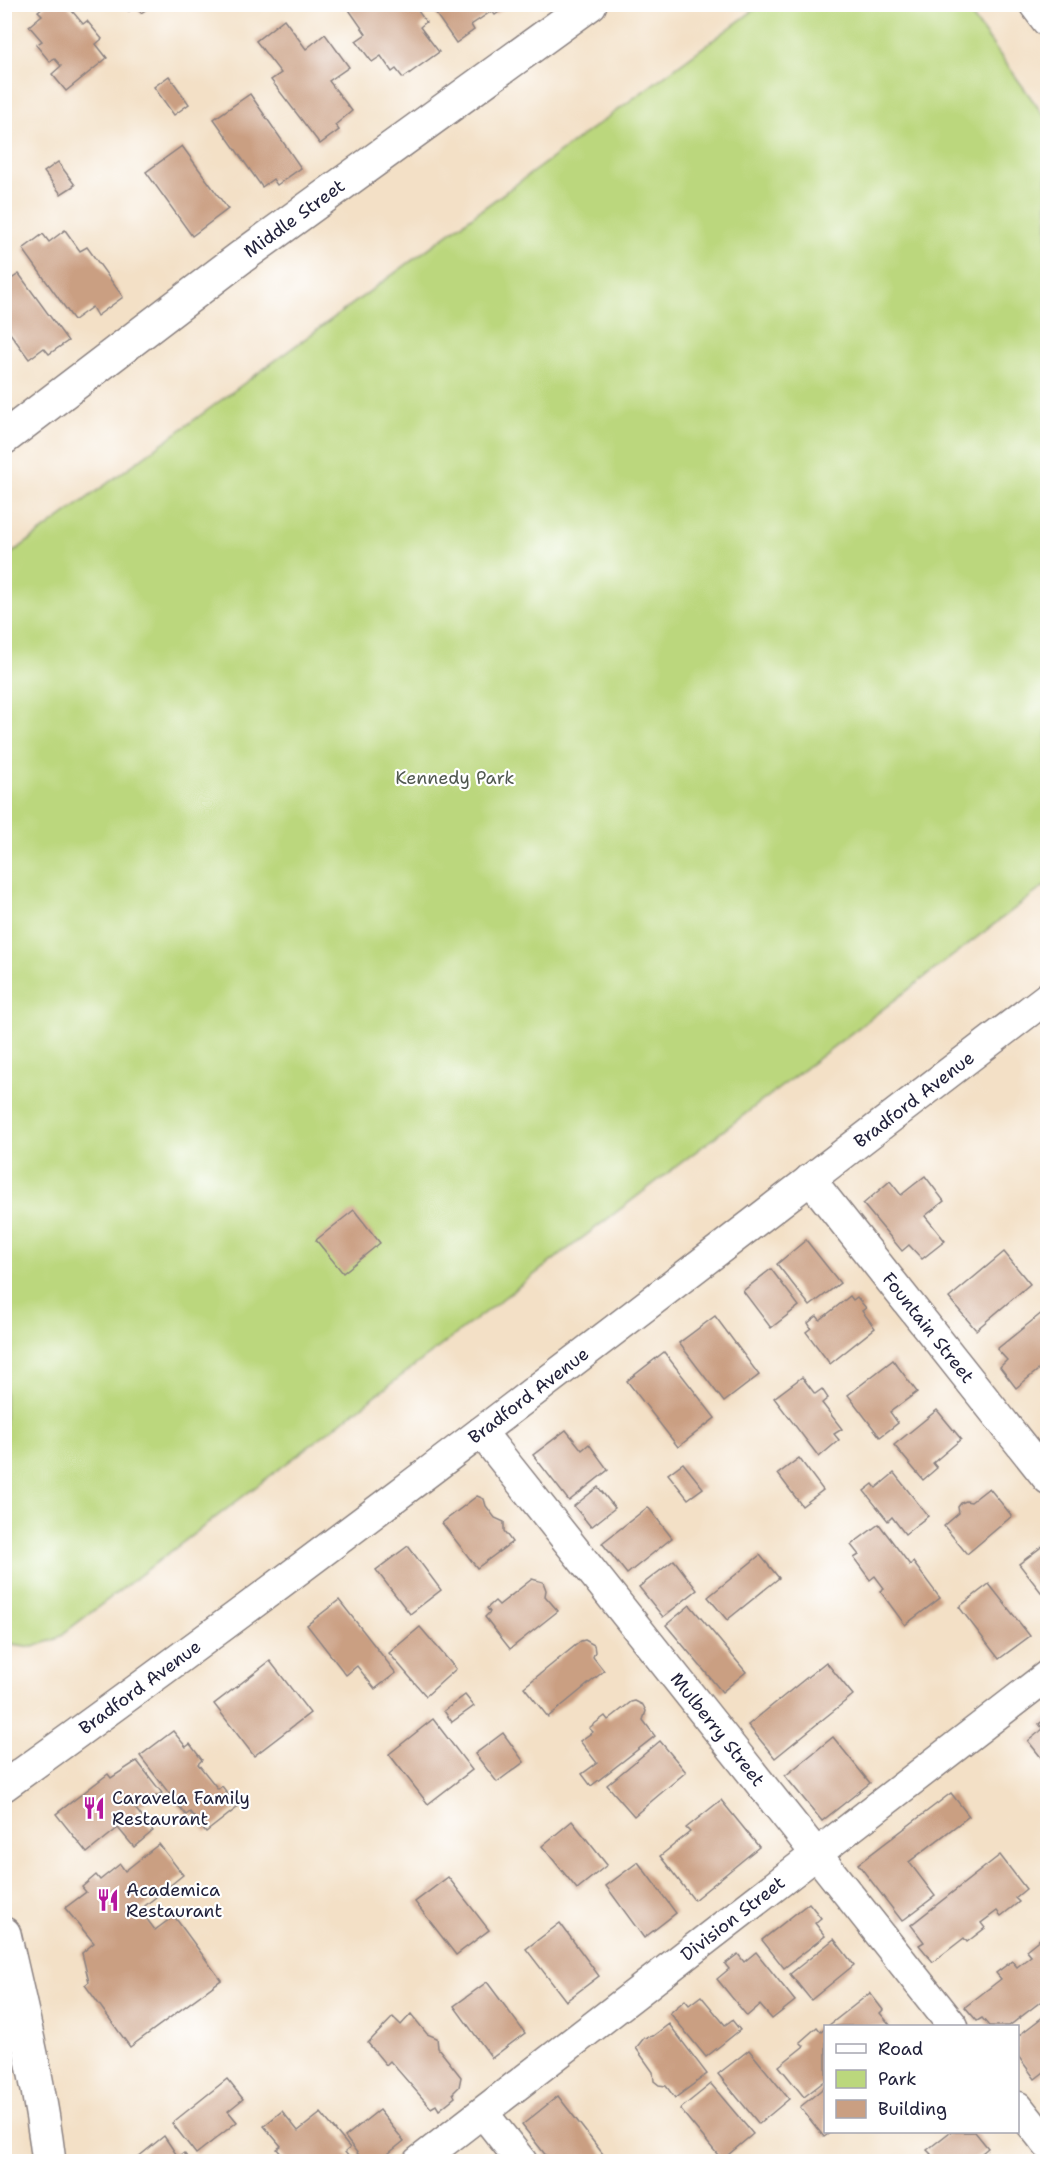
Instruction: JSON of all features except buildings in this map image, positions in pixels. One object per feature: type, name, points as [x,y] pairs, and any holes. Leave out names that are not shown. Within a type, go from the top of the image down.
[{"type":"street","name":"Middle Street","points":[[4,438],[240,258],[590,4]]},
{"type":"street","points":[[1036,4],[1047,20]]},
{"type":"street","name":"Bradford Avenue","points":[[4,1786],[221,1628],[1047,997]]},
{"type":"street","name":"Fountain Street","points":[[810,1179],[1047,1479]]},
{"type":"street","name":"Mulberry Street","points":[[481,1431],[952,2025]]},
{"type":"street","name":"Division Street","points":[[418,2162],[672,1963],[1047,1675]]},
{"type":"street","points":[[4,1934],[26,2028],[50,2162]]},
{"type":"street","points":[[1019,2110],[1047,2145]]},
{"type":"street","points":[[483,2113],[522,2162]]},
{"type":"green space","name":"Kennedy Park","points":[[761,5],[964,5],[1047,120],[1047,884],[56,1639],[33,1647],[5,1643],[4,559]]},
{"type":"place","name":"Caravela Family Restaurant","points":[[94,1808]]},
{"type":"place","name":"Academica Restaurant","points":[[108,1900]]}]
